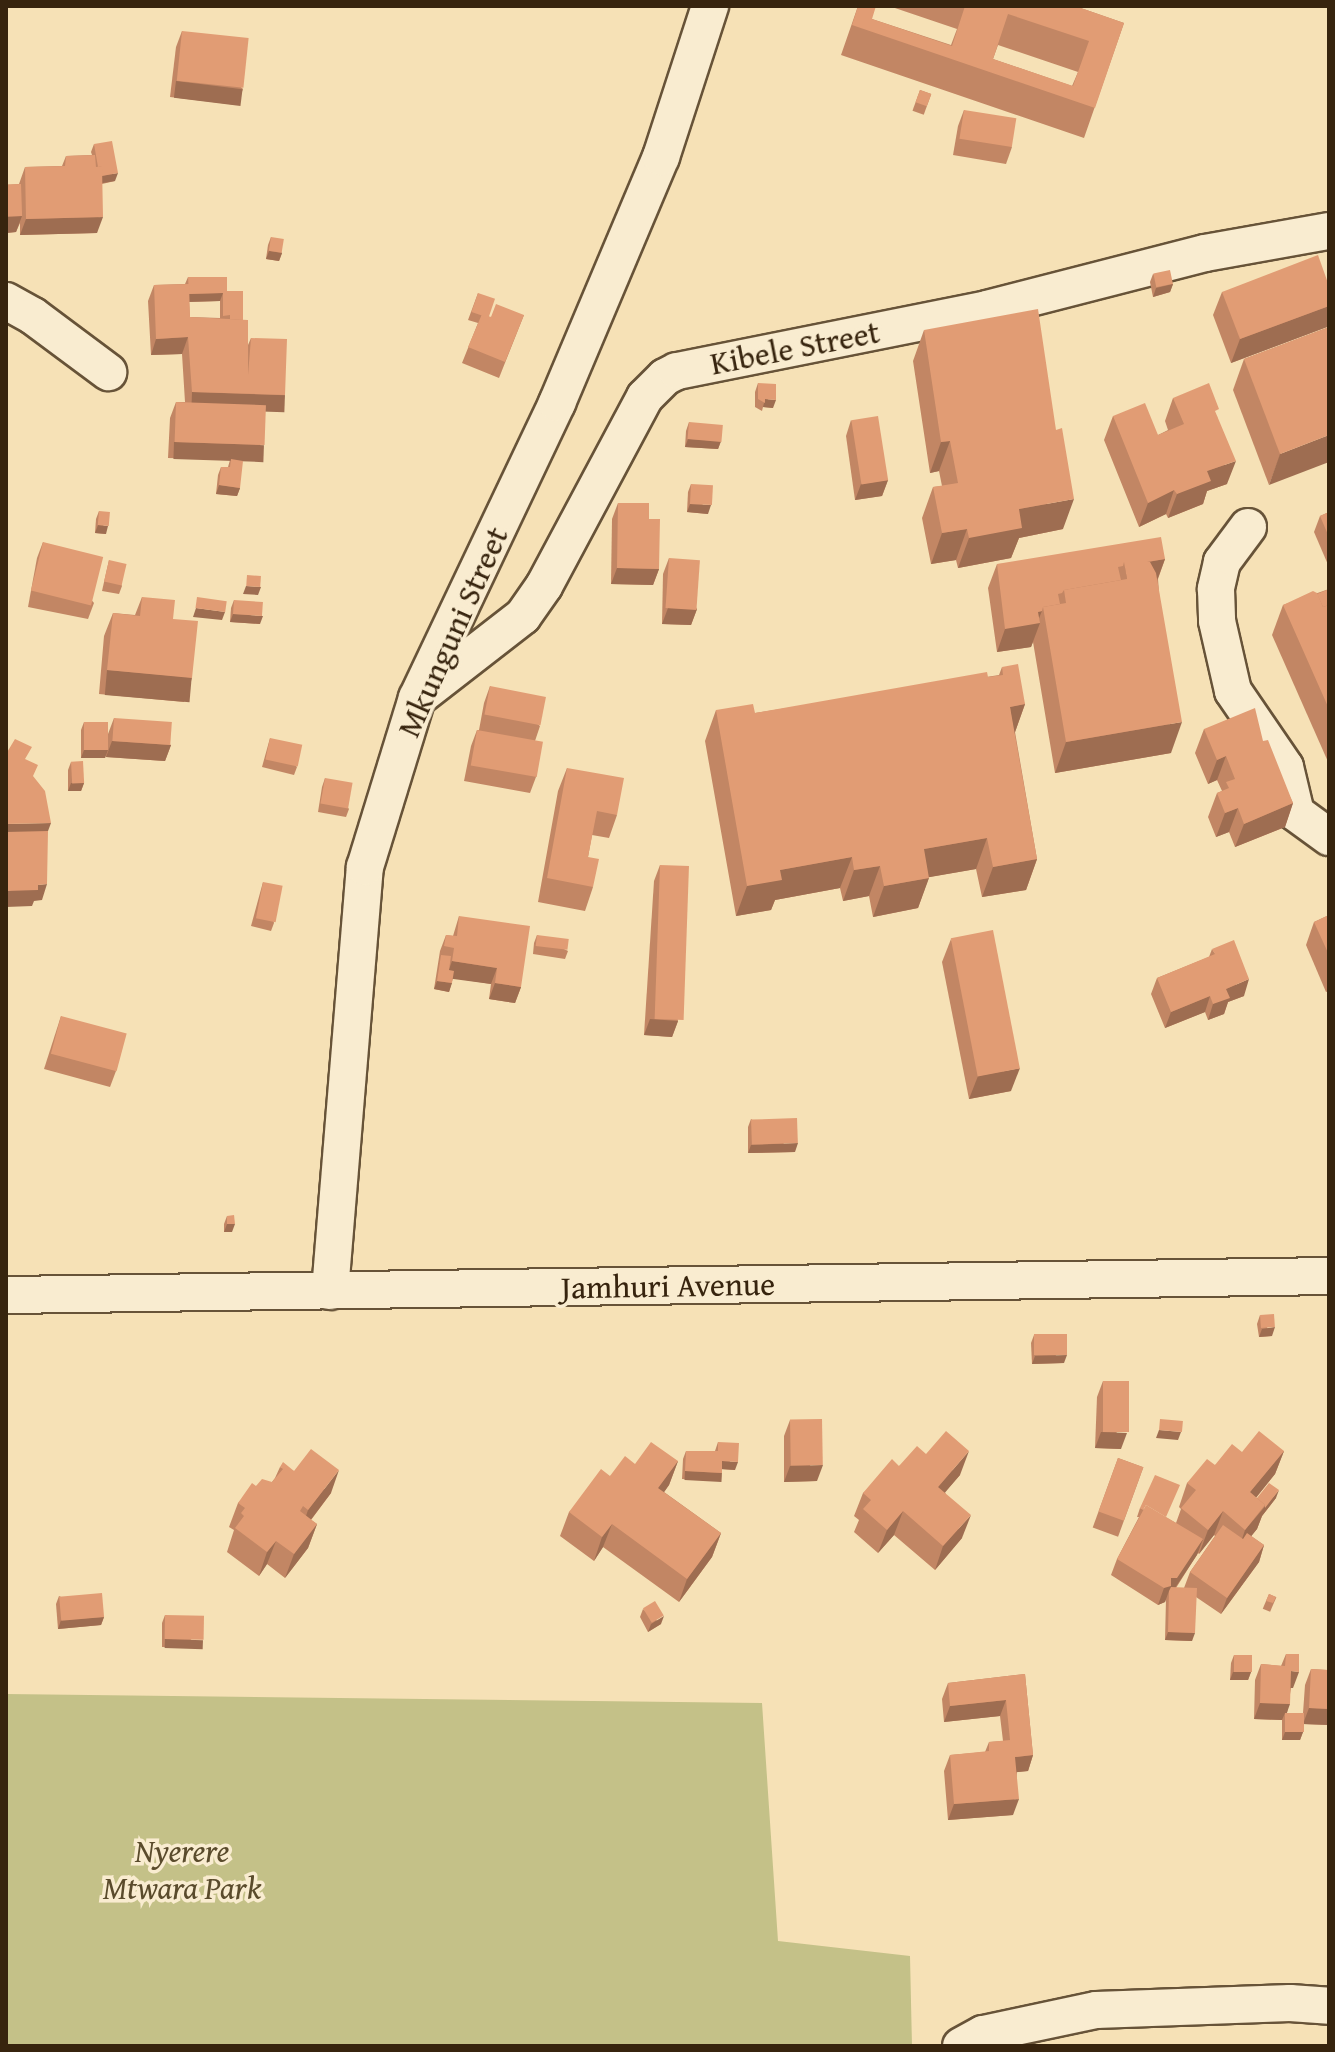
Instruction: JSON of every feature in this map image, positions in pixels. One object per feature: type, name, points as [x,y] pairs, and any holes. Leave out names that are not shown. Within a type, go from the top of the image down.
[{"type":"street","name":"Mkunguni Street","points":[[330,1291],[365,867],[417,698],[557,403],[661,157],[710,6]]},
{"type":"street","name":"Kibele Street","points":[[417,698],[523,616],[544,586],[645,397],[665,377],[677,371],[987,309],[1205,253],[1329,231]]},
{"type":"street","points":[[6,301],[33,316],[108,372]]},
{"type":"street","points":[[1248,527],[1222,562],[1216,589],[1217,621],[1233,691],[1285,767],[1296,813],[1329,837]]},
{"type":"street","name":"Jamhuri Avenue","points":[[6,1295],[1329,1276]]},
{"type":"street","points":[[961,2046],[983,2034],[1096,2010],[1276,2003],[1329,2006]]},
{"type":"green space","name":"Nyerere Mtwara Park","points":[[6,1694],[762,1703],[778,1941],[910,1956],[912,2046],[6,2046]]},
{"type":"building","points":[[858,6],[876,6],[872,19],[952,46],[965,6],[1075,6],[1124,23],[1095,108],[852,25]],"holes":[[[1008,14],[1089,41],[1073,86],[993,59]]]},
{"type":"building","points":[[182,31],[249,38],[243,88],[177,81]]},
{"type":"building","points":[[920,90],[931,94],[927,106],[916,102]]},
{"type":"building","points":[[964,110],[1016,118],[1012,147],[959,139]]},
{"type":"building","points":[[112,141],[118,173],[102,176],[102,166],[98,167],[94,144]]},
{"type":"building","points":[[95,155],[96,167],[102,166],[103,217],[26,219],[25,167],[65,166],[66,156]]},
{"type":"building","points":[[21,184],[22,216],[7,217],[6,185]]},
{"type":"building","points":[[271,237],[284,239],[282,253],[269,251]]},
{"type":"building","points":[[1318,255],[1329,286],[1329,306],[1240,339],[1222,292]]},
{"type":"building","points":[[1170,270],[1173,284],[1156,287],[1153,274]]},
{"type":"building","points":[[188,277],[227,277],[227,291],[243,291],[243,320],[223,316],[223,293],[189,294]]},
{"type":"building","points":[[189,284],[190,317],[248,320],[248,375],[251,338],[287,339],[285,395],[192,392],[188,337],[156,339],[154,285]]},
{"type":"building","points":[[478,293],[495,299],[489,318],[471,312]]},
{"type":"building","points":[[496,304],[524,315],[505,362],[468,347],[482,314],[491,317]]},
{"type":"building","points":[[1038,309],[1056,430],[1062,428],[1074,499],[1019,509],[1022,528],[969,538],[967,529],[942,533],[933,487],[958,483],[950,441],[941,442],[924,330]]},
{"type":"building","points":[[1329,327],[1329,435],[1280,454],[1244,359]]},
{"type":"building","points":[[758,383],[776,384],[776,400],[765,399],[765,403],[758,399]]},
{"type":"building","points":[[1209,383],[1219,409],[1215,411],[1236,461],[1207,471],[1211,481],[1177,494],[1174,490],[1148,503],[1113,416],[1145,403],[1158,435],[1184,424],[1173,398]]},
{"type":"building","points":[[176,402],[266,405],[265,445],[175,442]]},
{"type":"building","points":[[878,416],[888,480],[862,484],[851,420]]},
{"type":"building","points":[[689,422],[723,425],[721,442],[688,439]]},
{"type":"building","points":[[231,459],[243,461],[240,488],[219,485],[221,467],[230,467]]},
{"type":"building","points":[[691,484],[713,485],[712,505],[690,504]]},
{"type":"building","points":[[618,503],[649,503],[649,519],[660,519],[659,569],[617,568]]},
{"type":"building","points":[[99,511],[110,512],[109,526],[98,525]]},
{"type":"building","points":[[1329,512],[1329,537],[1320,516]]},
{"type":"building","points":[[1161,537],[1165,559],[1124,562],[1123,566],[1118,567],[1121,580],[1064,590],[1058,594],[1060,604],[1043,607],[1038,612],[1040,623],[1005,629],[997,564]]},
{"type":"building","points":[[43,542],[103,557],[91,606],[31,591]]},
{"type":"building","points":[[669,558],[700,560],[696,610],[666,608]]},
{"type":"building","points":[[109,560],[127,564],[122,585],[104,581]]},
{"type":"building","points":[[1124,562],[1150,562],[1156,573],[1182,722],[1066,742],[1043,607],[1066,603],[1064,590],[1127,579]]},
{"type":"building","points":[[247,575],[261,576],[260,587],[246,586]]},
{"type":"building","points":[[1329,589],[1329,605],[1323,607],[1317,594]]},
{"type":"building","points":[[1313,591],[1323,607],[1329,605],[1329,709],[1283,605]]},
{"type":"building","points":[[142,597],[175,600],[173,619],[198,621],[192,678],[107,670],[113,613],[140,616]]},
{"type":"building","points":[[197,597],[227,601],[225,612],[195,608]]},
{"type":"building","points":[[234,600],[263,602],[262,616],[233,614]]},
{"type":"building","points":[[1018,664],[1025,704],[1010,707],[1037,859],[993,867],[987,838],[924,849],[929,878],[884,886],[880,866],[854,870],[852,857],[780,870],[782,880],[747,886],[716,710],[753,704],[755,713],[987,672],[988,677],[1003,675],[1002,667]]},
{"type":"building","points":[[490,686],[546,697],[540,725],[484,714]]},
{"type":"building","points":[[1255,708],[1263,741],[1268,740],[1293,803],[1244,824],[1238,808],[1225,813],[1217,793],[1229,788],[1226,782],[1235,779],[1226,756],[1217,760],[1204,729]]},
{"type":"building","points":[[114,718],[172,722],[170,745],[112,741]]},
{"type":"building","points":[[84,722],[108,722],[108,750],[84,750]]},
{"type":"building","points":[[477,730],[543,742],[537,777],[471,765]]},
{"type":"building","points":[[270,738],[302,745],[298,766],[265,760]]},
{"type":"building","points":[[15,739],[32,747],[25,759],[38,765],[33,776],[45,791],[51,823],[6,824],[6,754]]},
{"type":"building","points":[[83,761],[84,783],[72,784],[71,762]]},
{"type":"building","points":[[567,768],[624,778],[617,815],[597,811],[588,857],[599,859],[593,887],[547,878]]},
{"type":"building","points":[[325,778],[353,783],[348,808],[320,804]]},
{"type":"building","points":[[48,831],[47,884],[38,885],[38,890],[6,891],[6,832]]},
{"type":"building","points":[[660,865],[689,866],[684,1020],[655,1019]]},
{"type":"building","points":[[263,882],[283,886],[276,922],[256,918]]},
{"type":"building","points":[[1329,915],[1329,955],[1314,922]]},
{"type":"building","points":[[459,916],[530,926],[521,987],[495,983],[497,968],[452,961],[454,948],[444,946],[446,935],[457,936]]},
{"type":"building","points":[[993,930],[1020,1068],[978,1077],[951,938]]},
{"type":"building","points":[[537,935],[569,939],[567,950],[536,946]]},
{"type":"building","points":[[1234,940],[1249,979],[1226,989],[1230,998],[1213,1004],[1210,996],[1171,1012],[1157,978],[1215,954],[1212,949]]},
{"type":"building","points":[[441,955],[451,956],[449,970],[454,971],[452,983],[437,981]]},
{"type":"building","points":[[61,1016],[127,1034],[117,1071],[51,1054]]},
{"type":"building","points":[[797,1118],[798,1143],[752,1145],[751,1120]]},
{"type":"building","points":[[234,1215],[235,1224],[227,1224],[227,1216]]},
{"type":"building","points":[[1274,1314],[1275,1327],[1261,1328],[1260,1315]]},
{"type":"building","points":[[1034,1334],[1067,1334],[1067,1355],[1034,1355]]},
{"type":"building","points":[[1103,1381],[1129,1381],[1129,1432],[1103,1432]]},
{"type":"building","points":[[822,1419],[823,1465],[791,1466],[790,1420]]},
{"type":"building","points":[[1160,1419],[1183,1421],[1182,1432],[1159,1430]]},
{"type":"building","points":[[946,1431],[969,1451],[938,1487],[971,1515],[943,1546],[903,1511],[887,1530],[863,1509],[871,1500],[863,1493],[892,1459],[899,1466],[917,1446],[926,1454]]},
{"type":"building","points":[[1259,1431],[1284,1451],[1250,1492],[1265,1505],[1245,1530],[1223,1511],[1208,1530],[1181,1508],[1196,1490],[1187,1483],[1207,1459],[1215,1465],[1232,1444],[1242,1452]]},
{"type":"building","points":[[651,1442],[678,1461],[658,1488],[721,1533],[687,1579],[612,1524],[602,1537],[569,1512],[601,1469],[610,1476],[625,1456],[635,1464]]},
{"type":"building","points":[[718,1442],[739,1443],[738,1462],[722,1461],[722,1473],[685,1471],[686,1451],[718,1451]]},
{"type":"building","points":[[311,1449],[339,1470],[308,1510],[303,1506],[300,1511],[317,1524],[294,1554],[276,1541],[267,1552],[235,1528],[244,1516],[241,1513],[245,1508],[238,1503],[252,1483],[256,1486],[262,1479],[272,1482],[283,1469],[280,1467],[283,1462],[294,1471]]},
{"type":"building","points":[[1118,1458],[1143,1467],[1124,1521],[1099,1512]]},
{"type":"building","points":[[1155,1475],[1180,1485],[1166,1517],[1146,1505],[1143,1510],[1140,1508]]},
{"type":"building","points":[[1269,1483],[1279,1490],[1265,1508],[1257,1498]]},
{"type":"building","points":[[1146,1505],[1203,1539],[1177,1578],[1171,1578],[1171,1586],[1164,1588],[1117,1559]]},
{"type":"building","points":[[1223,1525],[1243,1539],[1247,1533],[1264,1545],[1227,1598],[1190,1572]]},
{"type":"building","points":[[1171,1587],[1197,1588],[1195,1633],[1168,1632]]},
{"type":"building","points":[[102,1593],[104,1617],[61,1621],[59,1597]]},
{"type":"building","points":[[1269,1594],[1276,1597],[1273,1603],[1266,1601]]},
{"type":"building","points":[[655,1601],[664,1616],[652,1623],[643,1608]]},
{"type":"building","points":[[165,1615],[204,1616],[204,1640],[165,1639]]},
{"type":"building","points":[[1286,1654],[1299,1654],[1299,1672],[1291,1671],[1290,1704],[1260,1703],[1261,1664],[1285,1666]]},
{"type":"building","points":[[1234,1655],[1252,1655],[1252,1672],[1234,1672]]},
{"type":"building","points":[[1328,1665],[1329,1709],[1309,1708],[1311,1669],[1328,1670]]},
{"type":"building","points":[[1025,1674],[1033,1755],[1015,1757],[1019,1799],[954,1804],[950,1755],[989,1751],[989,1742],[1010,1740],[1006,1700],[950,1706],[948,1683]]},
{"type":"building","points":[[1285,1713],[1304,1713],[1304,1732],[1285,1732]]}]
